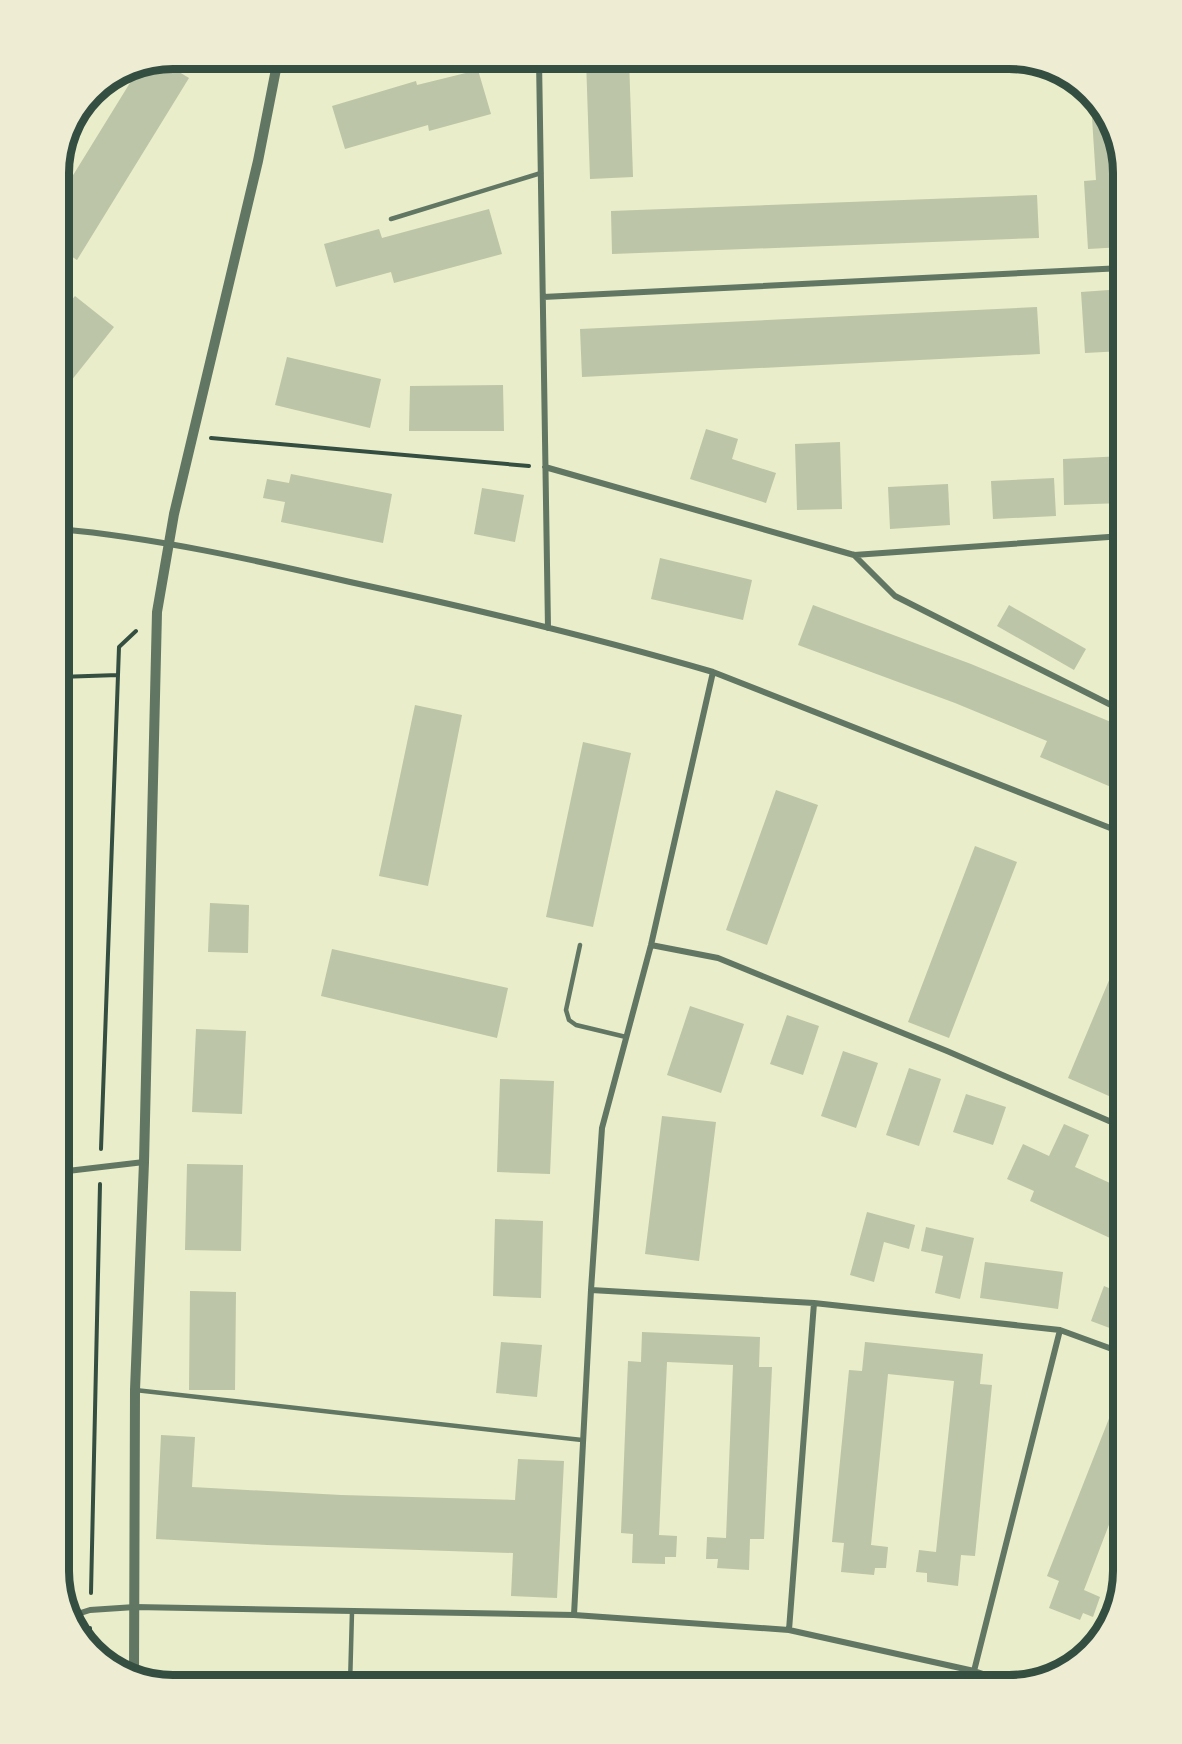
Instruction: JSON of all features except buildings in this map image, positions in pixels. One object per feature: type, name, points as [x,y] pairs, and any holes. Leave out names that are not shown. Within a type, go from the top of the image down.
[{"type":"street","points":[[134,1667],[135,1390],[144,1162],[157,612],[167,544],[258,161],[276,69]]},
{"type":"street","points":[[539,69],[548,628]]},
{"type":"street","points":[[543,297],[1113,269]]},
{"type":"street","points":[[545,467],[854,555],[1113,537]]},
{"type":"street","points":[[69,530],[97,532],[228,555],[654,654],[713,672],[1113,829]]},
{"type":"street","points":[[854,555],[895,596],[1113,705]]},
{"type":"street","points":[[574,1615],[582,1440],[602,1128],[651,945],[713,672]]},
{"type":"street","points":[[651,945],[718,958],[947,1051],[1113,1122]]},
{"type":"street","points":[[69,1171],[144,1162]]},
{"type":"street","points":[[591,1290],[814,1303],[1060,1330],[1113,1349]]},
{"type":"street","points":[[789,1630],[814,1303]]},
{"type":"street","points":[[974,1671],[1060,1330]]},
{"type":"street","points":[[79,1614],[135,1607],[574,1615],[789,1630],[986,1675]]},
{"type":"lane","points":[[391,219],[541,172]]},
{"type":"lane","points":[[580,945],[566,1010],[569,1020],[576,1025],[626,1037]]},
{"type":"lane","points":[[135,1390],[582,1440]]},
{"type":"lane","points":[[351,1675],[352,1612]]},
{"type":"path","points":[[194,435],[227,440],[545,467]]},
{"type":"path","points":[[90,1611],[100,1168],[118,647],[157,612]]},
{"type":"path","points":[[69,677],[118,675]]}]
